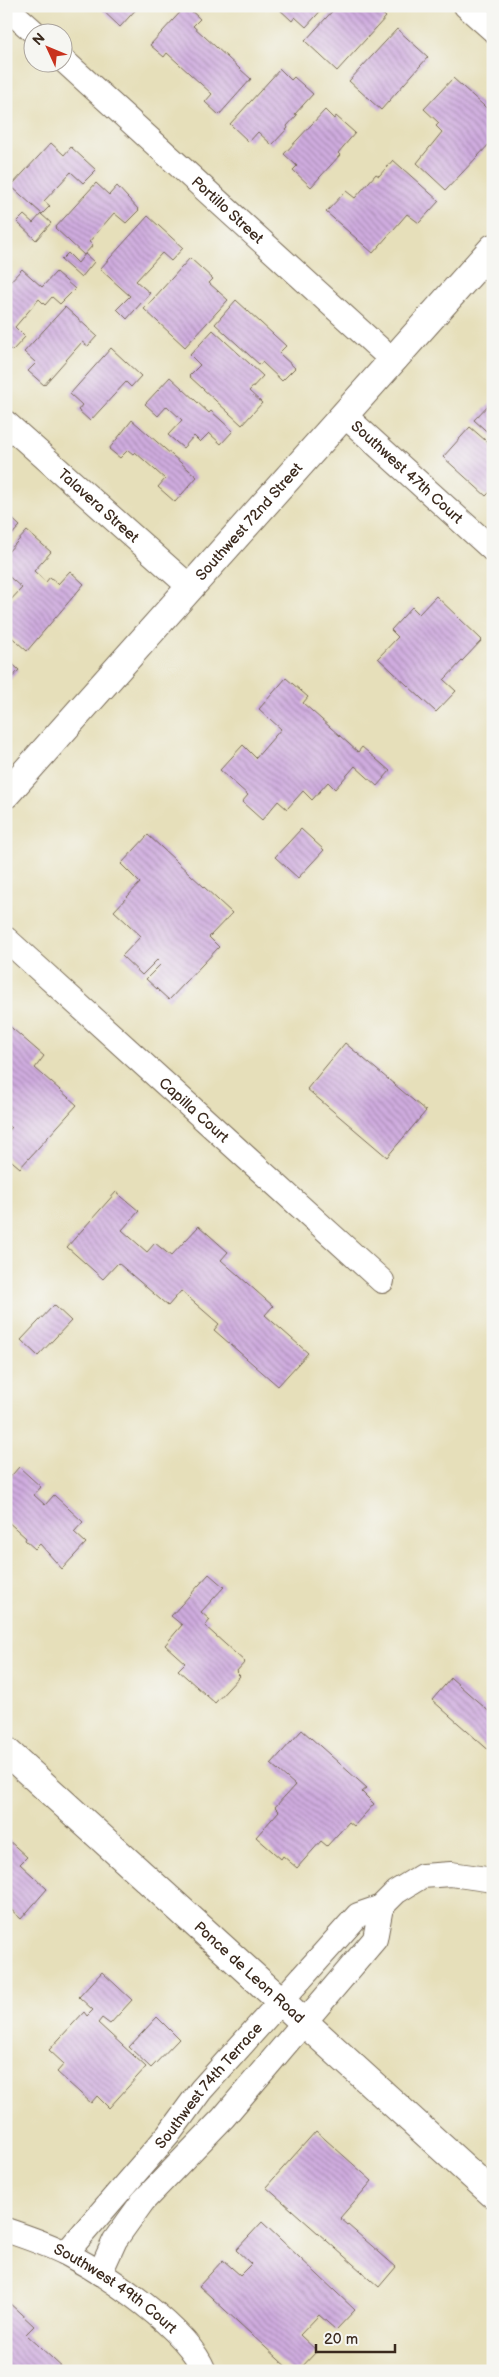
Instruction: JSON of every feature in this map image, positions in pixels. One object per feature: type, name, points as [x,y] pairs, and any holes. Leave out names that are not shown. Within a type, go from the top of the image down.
[{"type":"main road","name":"Southwest 72nd Street","points":[[6,794],[493,248]]},
{"type":"main road","name":"Ponce de Leon Road","points":[[6,1751],[493,2194]]},
{"type":"street","points":[[466,6],[493,30]]},
{"type":"street","points":[[6,7],[23,22]]},
{"type":"street","name":"Portillo Street","points":[[72,68],[392,360]]},
{"type":"street","name":"Southwest 47th Court","points":[[344,415],[493,550]]},
{"type":"street","name":"Talavera Street","points":[[6,424],[191,588]]},
{"type":"street","name":"Capilla Court","points":[[6,939],[382,1281]]},
{"type":"street","name":"Southwest 74th Terrace","points":[[66,2253],[168,2135],[223,2067],[358,1916],[381,1908],[396,1892],[422,1876],[451,1874],[493,1880]]},
{"type":"street","name":"Southwest 74th Terrace","points":[[100,2273],[115,2240],[127,2220],[155,2187],[209,2132],[248,2088],[374,1939],[381,1908]]},
{"type":"street","points":[[223,2067],[248,2088]]},
{"type":"street","points":[[185,2112],[209,2132]]},
{"type":"street","points":[[136,2171],[155,2187]]},
{"type":"street","name":"Southwest 49th Court","points":[[6,2230],[66,2253],[100,2273],[169,2324],[194,2352],[204,2371]]},
{"type":"building","points":[[98,6],[139,6],[120,27]]},
{"type":"building","points":[[186,6],[200,19],[193,26],[251,79],[219,115],[205,102],[212,94],[167,53],[164,57],[150,45]]},
{"type":"building","points":[[276,6],[325,6],[306,27],[295,17],[292,21]]},
{"type":"building","points":[[337,6],[374,6],[386,17],[337,71],[305,41]]},
{"type":"building","points":[[397,29],[428,57],[381,110],[349,81]]},
{"type":"building","points":[[280,69],[291,80],[294,77],[313,94],[295,114],[297,115],[287,126],[288,128],[272,145],[258,132],[249,142],[230,124]]},
{"type":"building","points":[[453,78],[493,114],[493,140],[446,190],[417,163],[442,132],[436,126],[439,123],[424,109]]},
{"type":"building","points":[[325,110],[334,119],[336,116],[355,133],[338,153],[340,155],[311,187],[293,170],[297,166],[284,154]]},
{"type":"building","points":[[51,143],[64,155],[71,147],[96,170],[83,183],[71,172],[44,201],[50,206],[42,214],[11,186]]},
{"type":"building","points":[[393,160],[439,201],[419,223],[407,214],[373,253],[326,212],[346,191],[355,198],[376,174],[379,176]]},
{"type":"building","points":[[96,183],[109,195],[117,186],[139,210],[126,223],[114,213],[89,242],[93,245],[84,255],[55,228]]},
{"type":"building","points":[[41,214],[51,223],[36,240],[17,222],[24,215],[33,223]]},
{"type":"building","points":[[148,216],[183,248],[171,261],[162,253],[136,281],[150,293],[127,319],[117,309],[130,296],[100,269]]},
{"type":"building","points":[[68,253],[78,263],[85,254],[94,262],[81,278],[61,260]]},
{"type":"building","points":[[190,258],[213,279],[209,283],[228,300],[185,347],[144,309]]},
{"type":"building","points":[[22,269],[42,287],[56,272],[75,289],[60,304],[52,297],[45,305],[39,299],[15,327],[25,337],[12,351],[6,345],[6,286]]},
{"type":"building","points":[[236,300],[286,346],[279,353],[295,368],[282,381],[262,362],[260,365],[215,324]]},
{"type":"building","points":[[65,307],[97,336],[88,346],[82,342],[44,385],[28,371],[36,363],[24,352]]},
{"type":"building","points":[[213,330],[263,376],[249,391],[262,403],[242,425],[189,376],[200,365],[190,355]]},
{"type":"building","points":[[111,348],[141,376],[131,387],[126,382],[90,421],[78,410],[82,405],[70,394]]},
{"type":"building","points":[[170,377],[209,413],[211,411],[233,431],[221,444],[209,433],[200,442],[194,436],[183,448],[168,435],[182,420],[167,406],[158,416],[145,404]]},
{"type":"building","points":[[493,400],[493,437],[474,420]]},
{"type":"building","points":[[132,420],[197,477],[175,502],[158,487],[165,479],[135,452],[133,454],[128,450],[120,458],[109,449]]},
{"type":"building","points":[[470,427],[493,447],[493,489],[486,496],[443,457]]},
{"type":"building","points":[[6,513],[20,526],[6,541]]},
{"type":"building","points":[[27,531],[51,552],[34,571],[46,582],[50,577],[58,584],[70,571],[84,584],[27,651],[6,632],[6,605],[22,588],[6,574],[6,554]]},
{"type":"building","points":[[436,596],[482,640],[444,680],[456,691],[436,712],[378,658],[398,637],[391,630],[412,607],[419,614]]},
{"type":"building","points":[[6,658],[19,670],[6,684]]},
{"type":"building","points":[[286,678],[308,697],[303,703],[358,752],[362,747],[390,771],[377,786],[355,766],[335,789],[328,782],[312,800],[303,791],[287,809],[278,801],[262,820],[242,802],[248,795],[220,770],[243,745],[256,758],[281,729],[259,709]]},
{"type":"building","points":[[301,829],[324,850],[298,878],[275,857]]},
{"type":"building","points":[[148,835],[232,913],[209,937],[219,947],[169,1000],[146,979],[161,964],[157,960],[142,975],[122,956],[141,936],[114,911],[140,883],[121,864]]},
{"type":"building","points":[[6,1023],[44,1056],[35,1068],[77,1105],[20,1168],[6,1156],[6,1134],[11,1128],[6,1124]]},
{"type":"building","points":[[345,1043],[426,1111],[387,1157],[307,1089]]},
{"type":"building","points":[[116,1192],[139,1211],[122,1230],[147,1252],[155,1243],[171,1256],[199,1226],[228,1252],[221,1260],[273,1306],[265,1315],[308,1353],[278,1386],[214,1330],[219,1324],[181,1291],[168,1306],[118,1263],[103,1279],[67,1247]]},
{"type":"building","points":[[54,1305],[71,1321],[38,1356],[21,1340]]},
{"type":"building","points":[[19,1467],[41,1487],[34,1495],[45,1505],[54,1495],[83,1522],[74,1532],[86,1543],[62,1569],[40,1544],[35,1549],[6,1520],[6,1482]]},
{"type":"building","points":[[209,1574],[224,1587],[201,1612],[210,1620],[205,1626],[245,1662],[236,1672],[240,1676],[215,1703],[178,1670],[185,1663],[165,1645],[182,1625],[171,1616]]},
{"type":"building","points":[[451,1678],[493,1715],[493,1754],[432,1700]]},
{"type":"building","points":[[302,1730],[367,1788],[362,1792],[374,1804],[354,1826],[349,1822],[327,1846],[321,1841],[297,1868],[283,1856],[281,1859],[256,1837],[279,1811],[275,1807],[295,1785],[271,1764]]},
{"type":"building","points":[[6,1838],[27,1857],[20,1864],[47,1889],[21,1919],[6,1905]]},
{"type":"building","points":[[102,1972],[132,2000],[110,2024],[102,2018],[98,2023],[146,2067],[109,2108],[97,2096],[91,2103],[57,2072],[64,2064],[49,2050],[84,2012],[87,2016],[93,2010],[79,1997]]},
{"type":"building","points":[[157,2017],[179,2039],[151,2068],[129,2047]]},
{"type":"building","points":[[316,2131],[372,2181],[340,2218],[396,2267],[379,2287],[266,2187]]},
{"type":"building","points":[[262,2222],[355,2310],[336,2330],[319,2315],[300,2335],[317,2351],[298,2371],[291,2371],[199,2286],[223,2260],[240,2275],[251,2264],[236,2250]]},
{"type":"building","points":[[6,2300],[34,2326],[26,2334],[66,2371],[6,2371]]}]
